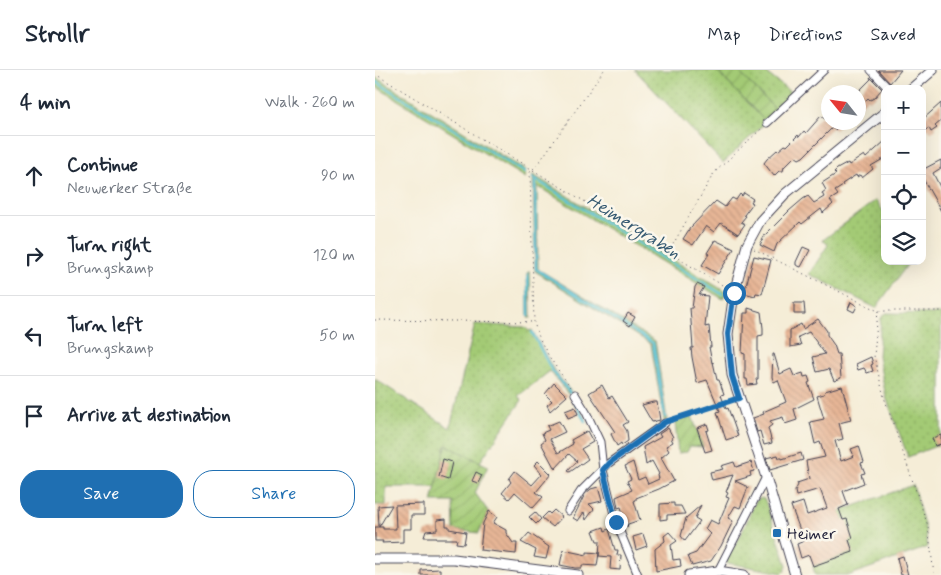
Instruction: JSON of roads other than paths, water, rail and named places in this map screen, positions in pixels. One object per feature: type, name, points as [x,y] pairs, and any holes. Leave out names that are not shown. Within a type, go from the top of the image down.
[{"type":"street","points":[[767,123],[824,70]]},
{"type":"street","points":[[871,70],[885,85]]},
{"type":"street","points":[[916,85],[933,70]]},
{"type":"street","points":[[795,575],[766,477],[732,376],[728,334],[734,293],[747,245],[760,221],[785,194],[881,115]]},
{"type":"street","points":[[575,394],[600,442],[603,470],[616,522],[638,575]]},
{"type":"street","points":[[568,511],[581,491],[609,463],[665,422]]},
{"type":"street","points":[[718,571],[766,477]]},
{"type":"street","points":[[375,559],[454,559],[577,575]]},
{"type":"street","points":[[689,575],[718,571],[744,575]]},
{"type":"waterway","name":"Heimergraben","points":[[375,81],[525,173]]},
{"type":"waterway","name":"Heimergraben","points":[[533,178],[722,294]]},
{"type":"waterway","points":[[535,180],[536,269],[653,343],[665,417]]},
{"type":"waterway","points":[[528,274],[529,316]]},
{"type":"waterway","points":[[532,332],[551,369],[570,393]]},
{"type":"waterway","points":[[574,401],[585,421]]},
{"type":"place","name":"Heimer","points":[[777,533]]}]
